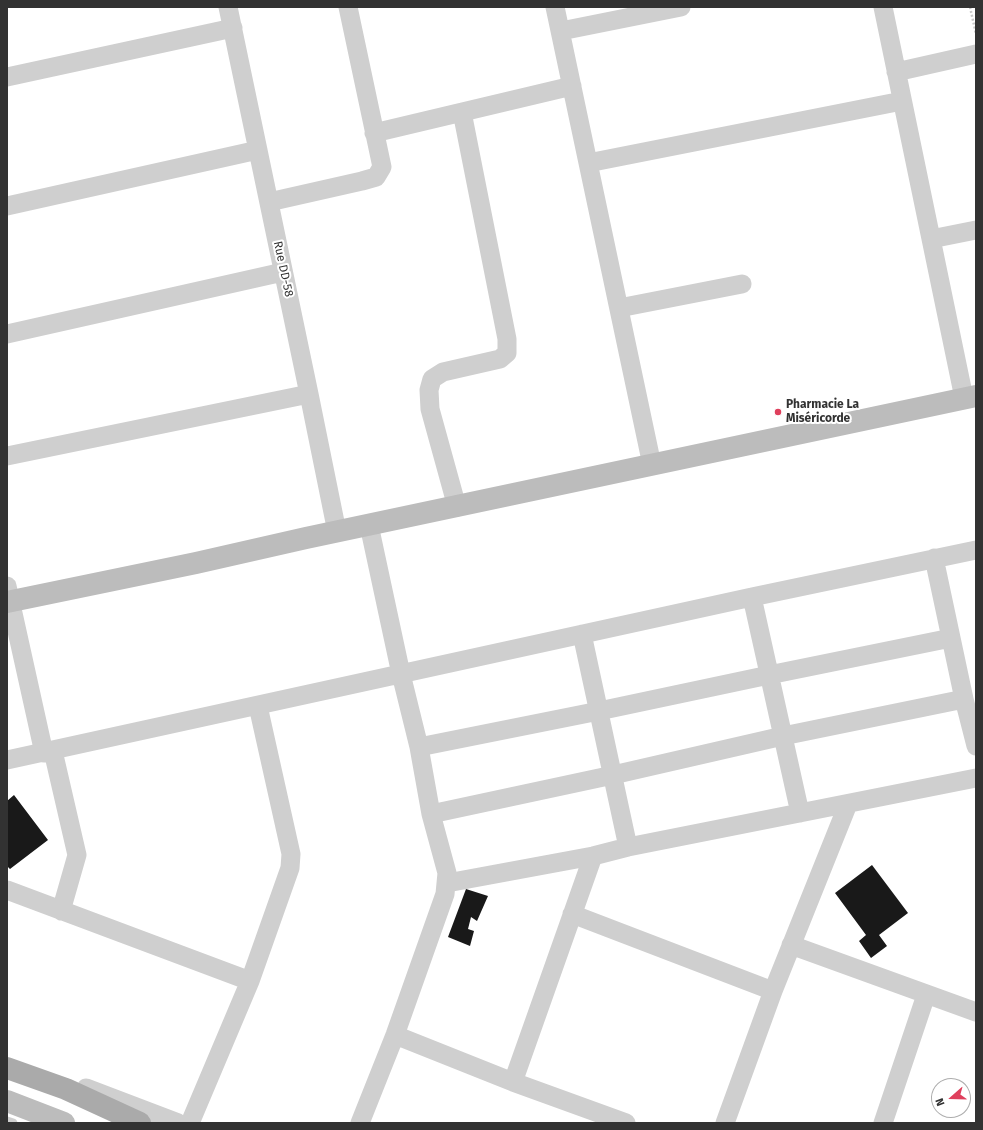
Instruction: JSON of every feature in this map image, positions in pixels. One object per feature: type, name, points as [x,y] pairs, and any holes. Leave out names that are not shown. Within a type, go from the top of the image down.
[{"type":"main road","points":[[7,1068],[66,1089],[140,1123]]},
{"type":"street","name":"Rue DD-58","points":[[228,7],[310,394],[337,532]]},
{"type":"street","points":[[269,202],[376,177],[382,167],[348,7]]},
{"type":"street","points":[[556,7],[652,465]]},
{"type":"street","points":[[561,31],[681,7]]},
{"type":"street","points":[[61,911],[77,855],[8,596],[196,563],[970,397],[931,239],[882,7]]},
{"type":"street","points":[[7,77],[233,28]]},
{"type":"street","points":[[896,72],[976,54]]},
{"type":"street","points":[[374,133],[572,86]]},
{"type":"street","points":[[588,163],[902,101]]},
{"type":"street","points":[[457,507],[430,409],[429,390],[432,379],[443,372],[500,359],[507,353],[506,339],[462,112]]},
{"type":"street","points":[[7,206],[258,150]]},
{"type":"street","points":[[931,239],[976,230]]},
{"type":"street","points":[[7,334],[284,272]]},
{"type":"street","points":[[619,308],[742,284]]},
{"type":"street","points":[[7,456],[310,394]]},
{"type":"street","points":[[360,1123],[395,1035],[445,894],[447,883],[447,873],[431,814],[419,746],[401,674],[369,525]]},
{"type":"street","points":[[7,760],[752,597],[976,550]]},
{"type":"street","points":[[934,558],[964,699],[976,746]]},
{"type":"street","points":[[752,597],[800,813]]},
{"type":"street","points":[[582,634],[628,847]]},
{"type":"street","points":[[419,746],[599,711],[951,638]]},
{"type":"street","points":[[431,814],[613,775],[783,736],[964,699]]},
{"type":"street","points":[[190,1123],[250,981],[290,868],[291,860],[258,706]]},
{"type":"street","points":[[447,883],[593,856],[628,847],[976,778]]},
{"type":"street","points":[[725,1123],[773,991],[848,804]]},
{"type":"street","points":[[513,1082],[593,856]]},
{"type":"street","points":[[7,890],[250,981]]},
{"type":"street","points":[[572,914],[773,991]]},
{"type":"street","points":[[791,945],[976,1012]]},
{"type":"street","points":[[883,1123],[926,995]]},
{"type":"street","points":[[395,1035],[513,1082],[626,1123]]},
{"type":"street","points":[[7,1058],[178,1123]]},
{"type":"street","points":[[7,1101],[64,1123]]},
{"type":"lane","points":[[7,1121],[13,1123]]},
{"type":"path","points":[[970,7],[976,35]]},
{"type":"building","points":[[14,795],[48,840],[10,869],[7,866],[7,801]]},
{"type":"building","points":[[872,865],[908,913],[879,935],[887,946],[871,958],[859,941],[866,935],[835,893]]},
{"type":"building","points":[[466,889],[488,896],[477,921],[471,917],[468,929],[474,931],[470,946],[448,937]]},
{"type":"place","name":"Pharmacie La Miséricorde","points":[[778,412]]}]
